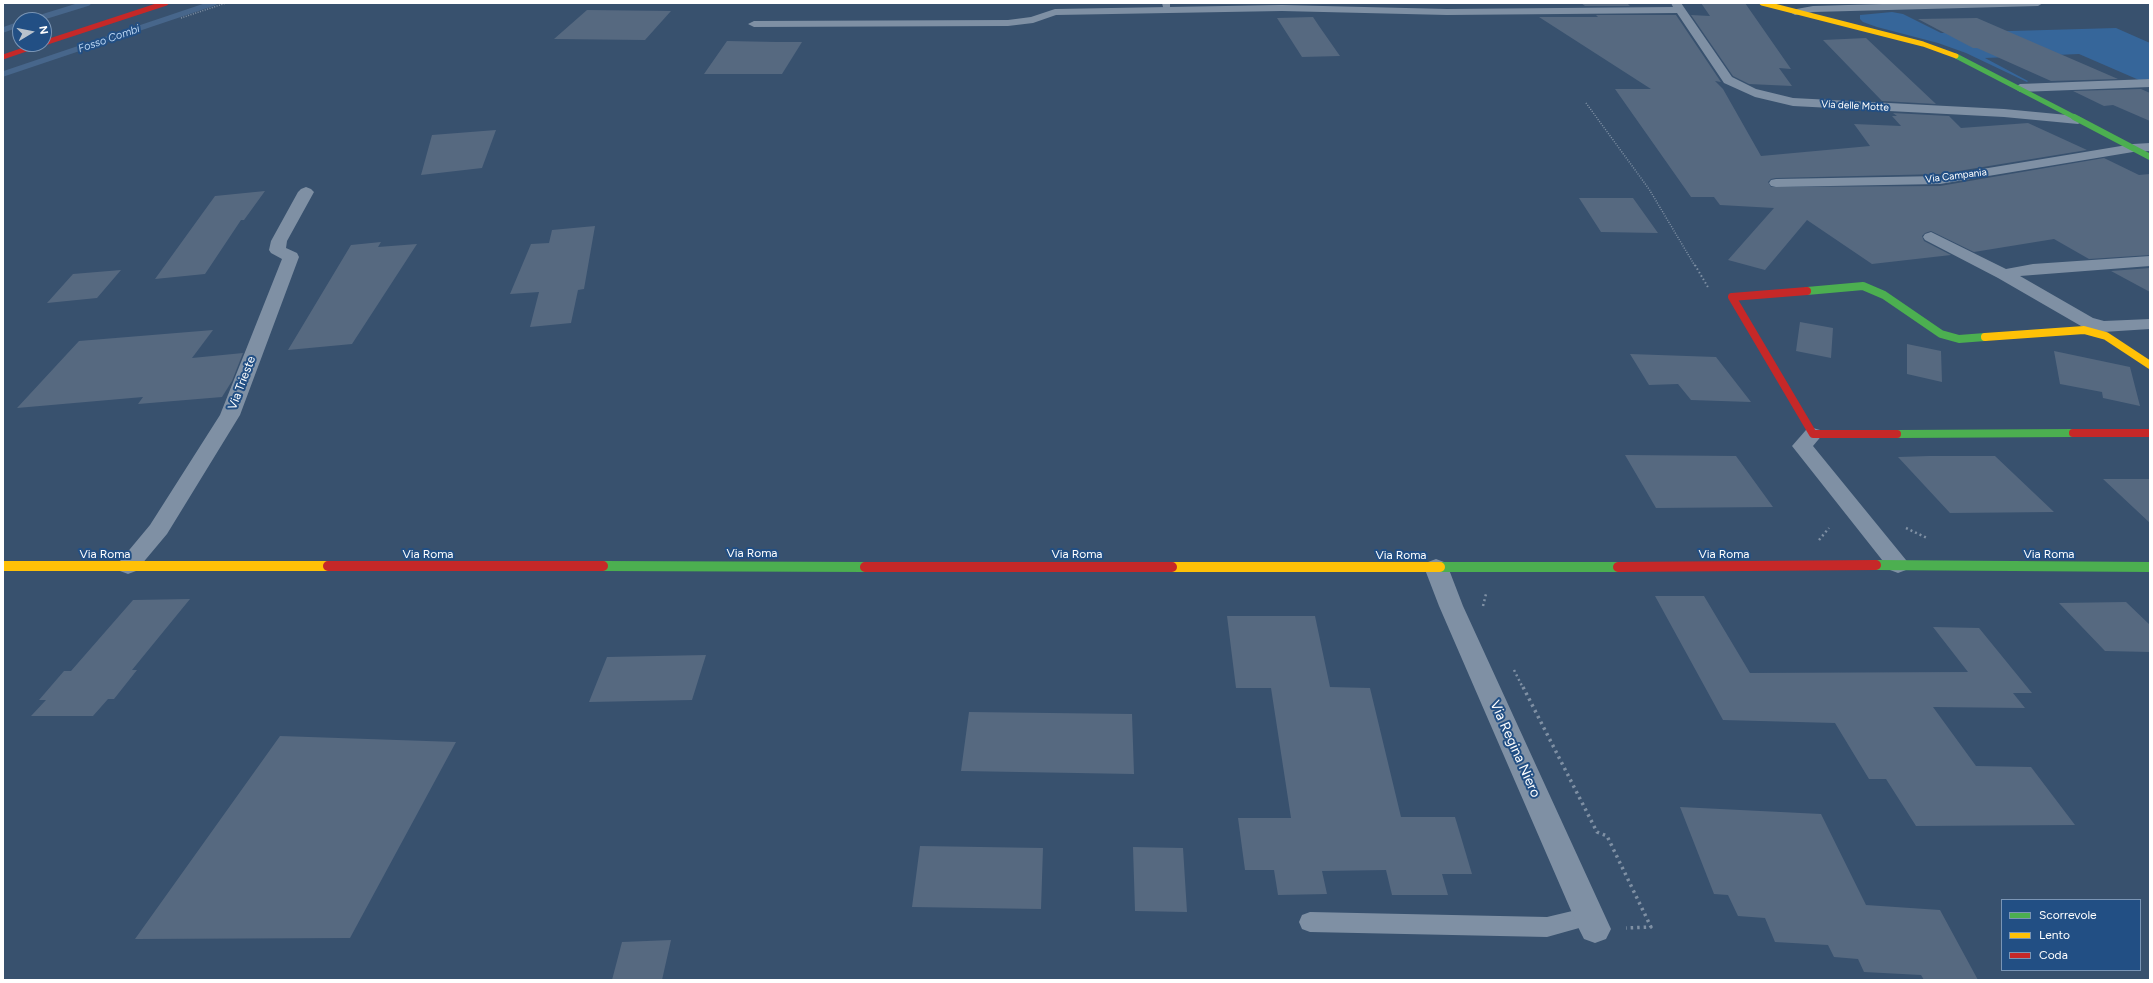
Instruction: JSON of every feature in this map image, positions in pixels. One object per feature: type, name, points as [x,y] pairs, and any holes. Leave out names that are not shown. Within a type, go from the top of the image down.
[{"type":"main road","points":[[52,41],[166,3]]},
{"type":"main road","name":"Via delle Motte","points":[[1762,3],[1939,50],[1961,58],[2150,157]]},
{"type":"main road","points":[[3,57],[18,52]]},
{"type":"main road","points":[[1808,425],[1732,297],[1863,286],[1884,295],[1940,334],[1959,339],[2084,330],[2106,336],[2150,365]]},
{"type":"main road","points":[[1854,434],[2150,433]]},
{"type":"main road","name":"Via Roma","points":[[3,566],[1436,567],[1898,565],[2150,567]]},
{"type":"street","points":[[1796,12],[1813,9],[1865,6],[2038,3]]},
{"type":"street","points":[[754,24],[1008,23],[1022,22],[1055,12],[1166,6],[1312,6],[1447,12],[1678,6]]},
{"type":"street","name":"Via delle Motte","points":[[1678,6],[1728,80],[1740,89],[1761,96],[1793,102],[2004,113],[2078,120]]},
{"type":"street","points":[[1834,21],[1865,6]]},
{"type":"street","points":[[2020,88],[2150,83]]},
{"type":"street","name":"Via Campania","points":[[1776,183],[1940,180],[2133,148],[2150,147]]},
{"type":"street","name":"Via Trieste","points":[[128,566],[159,529],[230,416],[291,257],[277,250],[279,241],[306,192]]},
{"type":"street","points":[[1931,237],[2004,274],[2087,322],[2103,327],[2150,324]]},
{"type":"street","points":[[2004,274],[2033,269],[2150,261]]},
{"type":"street","points":[[1854,434],[1820,425],[1808,425],[1802,446],[1898,565]]},
{"type":"street","name":"Via Regina Niero","points":[[1436,567],[1451,606],[1592,923]]},
{"type":"lane","points":[[1310,922],[1547,927],[1592,923]]},
{"type":"path","points":[[1586,103],[1649,189],[1709,290]]},
{"type":"path","points":[[1486,613],[1483,606],[1486,594],[1492,592]]},
{"type":"path","points":[[1510,662],[1597,832],[1607,836],[1651,927]]},
{"type":"shaded area","points":[[1892,12],[1903,14],[1941,33],[2116,28],[2150,43],[2150,79],[2139,80],[2079,54],[1985,58],[2028,81],[2027,82],[1966,53],[1938,43],[1877,27],[1863,22],[1860,19],[1860,15]]},
{"type":"building","points":[[1581,3],[1627,3],[1630,6],[1585,6]]},
{"type":"building","points":[[1701,3],[1745,3],[1791,69],[1779,68],[1792,86],[1749,84],[1733,76],[1691,15],[1710,16]]},
{"type":"building","points":[[587,10],[671,11],[645,40],[554,39]]},
{"type":"building","points":[[1596,15],[1676,15],[1721,82],[1715,81],[1723,89],[1761,156],[1870,146],[1854,124],[1901,126],[1892,116],[1897,116],[1893,113],[1949,116],[1961,128],[2028,123],[2087,150],[1940,174],[1776,178],[1771,179],[1768,182],[1771,187],[1940,186],[2104,158],[2139,175],[2150,174],[2150,255],[2089,259],[2054,239],[1974,252],[1931,231],[1922,236],[1924,241],[1951,255],[1872,264],[1807,220],[1765,270],[1728,260],[1774,208],[1720,205],[1714,197],[1691,197],[1615,89],[1651,89],[1539,17],[1598,17]]},
{"type":"building","points":[[1313,17],[1340,56],[1302,57],[1277,18]]},
{"type":"building","points":[[1977,18],[2118,79],[2051,81],[1977,48],[1973,48],[1918,19]]},
{"type":"building","points":[[1866,38],[1936,104],[1882,101],[1823,40]]},
{"type":"building","points":[[727,41],[802,42],[782,74],[704,74]]},
{"type":"building","points":[[2141,89],[2150,93],[2150,121],[2113,105],[2104,106],[2073,91]]},
{"type":"building","points":[[496,130],[482,168],[421,175],[432,135]]},
{"type":"building","points":[[265,191],[244,220],[241,220],[205,274],[155,279],[215,196]]},
{"type":"building","points":[[1579,198],[1633,198],[1658,233],[1601,232]]},
{"type":"building","points":[[595,226],[584,289],[578,290],[571,323],[530,327],[539,292],[510,294],[531,244],[549,243],[552,230]]},
{"type":"building","points":[[381,242],[378,247],[417,244],[352,344],[288,350],[351,245]]},
{"type":"building","points":[[2150,268],[2150,292],[2111,271]]},
{"type":"building","points":[[121,270],[97,298],[47,303],[73,274]]},
{"type":"building","points":[[1800,322],[1833,328],[1831,358],[1796,351]]},
{"type":"building","points":[[213,330],[192,358],[243,353],[232,381],[222,397],[138,404],[143,397],[17,408],[79,341]]},
{"type":"building","points":[[1907,344],[1941,351],[1942,382],[1907,374]]},
{"type":"building","points":[[2054,351],[2130,367],[2140,406],[2103,398],[2102,392],[2060,384]]},
{"type":"building","points":[[1630,354],[1716,357],[1751,402],[1691,400],[1678,384],[1649,385]]},
{"type":"building","points":[[1625,455],[1736,456],[1773,507],[1656,508]]},
{"type":"building","points":[[1995,456],[2054,512],[1950,513],[1898,457]]},
{"type":"building","points":[[2103,479],[2150,479],[2150,523]]},
{"type":"building","points":[[1655,596],[1704,596],[1750,673],[1968,672],[1933,627],[1979,628],[2032,693],[2013,693],[2025,708],[1933,707],[1976,766],[2031,767],[2075,825],[1916,826],[1886,779],[1869,779],[1835,723],[1723,720]]},
{"type":"building","points":[[190,599],[132,670],[137,670],[114,699],[108,699],[93,716],[31,716],[46,700],[39,700],[64,671],[71,671],[133,600]]},
{"type":"building","points":[[2126,602],[2150,625],[2150,652],[2105,651],[2059,603]]},
{"type":"building","points":[[1227,616],[1315,616],[1330,687],[1370,688],[1401,817],[1455,817],[1472,874],[1442,874],[1448,895],[1392,895],[1386,870],[1322,871],[1327,894],[1278,895],[1274,870],[1245,870],[1238,818],[1291,818],[1271,688],[1236,688]]},
{"type":"building","points":[[706,655],[692,700],[589,702],[607,657]]},
{"type":"building","points":[[969,712],[1132,714],[1134,774],[961,771]]},
{"type":"building","points":[[280,736],[456,742],[350,938],[135,939]]},
{"type":"building","points":[[1680,807],[1821,814],[1866,905],[1940,910],[1978,980],[1924,980],[1921,975],[1864,972],[1858,959],[1834,957],[1828,945],[1775,942],[1765,918],[1738,916],[1728,895],[1714,894]]},
{"type":"building","points":[[920,846],[1043,848],[1041,909],[912,907]]},
{"type":"building","points":[[1133,847],[1183,848],[1187,912],[1135,911]]},
{"type":"building","points":[[671,940],[662,980],[612,980],[622,942]]},
{"type":"waterway","points":[[52,14],[88,3]]},
{"type":"waterway","name":"Fosso Combi","points":[[3,74],[214,3]]},
{"type":"waterway","points":[[3,30],[12,27]]},
{"type":"traffic: fast","points":[[1956,56],[2150,157]]},
{"type":"traffic: fast","points":[[1807,291],[1863,286],[1884,295],[1941,334],[1959,339],[1985,337]]},
{"type":"traffic: fast","points":[[1897,434],[2073,433]]},
{"type":"traffic: fast","points":[[1876,565],[2150,567]]},
{"type":"traffic: fast","points":[[603,566],[865,567]]},
{"type":"traffic: fast","points":[[1440,567],[1618,567]]},
{"type":"traffic: slow","points":[[1762,3],[1923,44],[1956,56]]},
{"type":"traffic: slow","points":[[1985,337],[2084,330],[2106,336],[2150,365]]},
{"type":"traffic: slow","points":[[3,566],[328,566]]},
{"type":"traffic: slow","points":[[1172,567],[1440,567]]},
{"type":"traffic: jam","points":[[52,40],[166,3]]},
{"type":"traffic: jam","points":[[3,57],[18,52]]},
{"type":"traffic: jam","points":[[1807,291],[1732,297],[1813,434],[1897,434]]},
{"type":"traffic: jam","points":[[2073,433],[2150,433]]},
{"type":"traffic: jam","points":[[1618,567],[1876,565]]},
{"type":"traffic: jam","points":[[328,566],[603,566]]},
{"type":"traffic: jam","points":[[865,567],[1172,567]]}]
